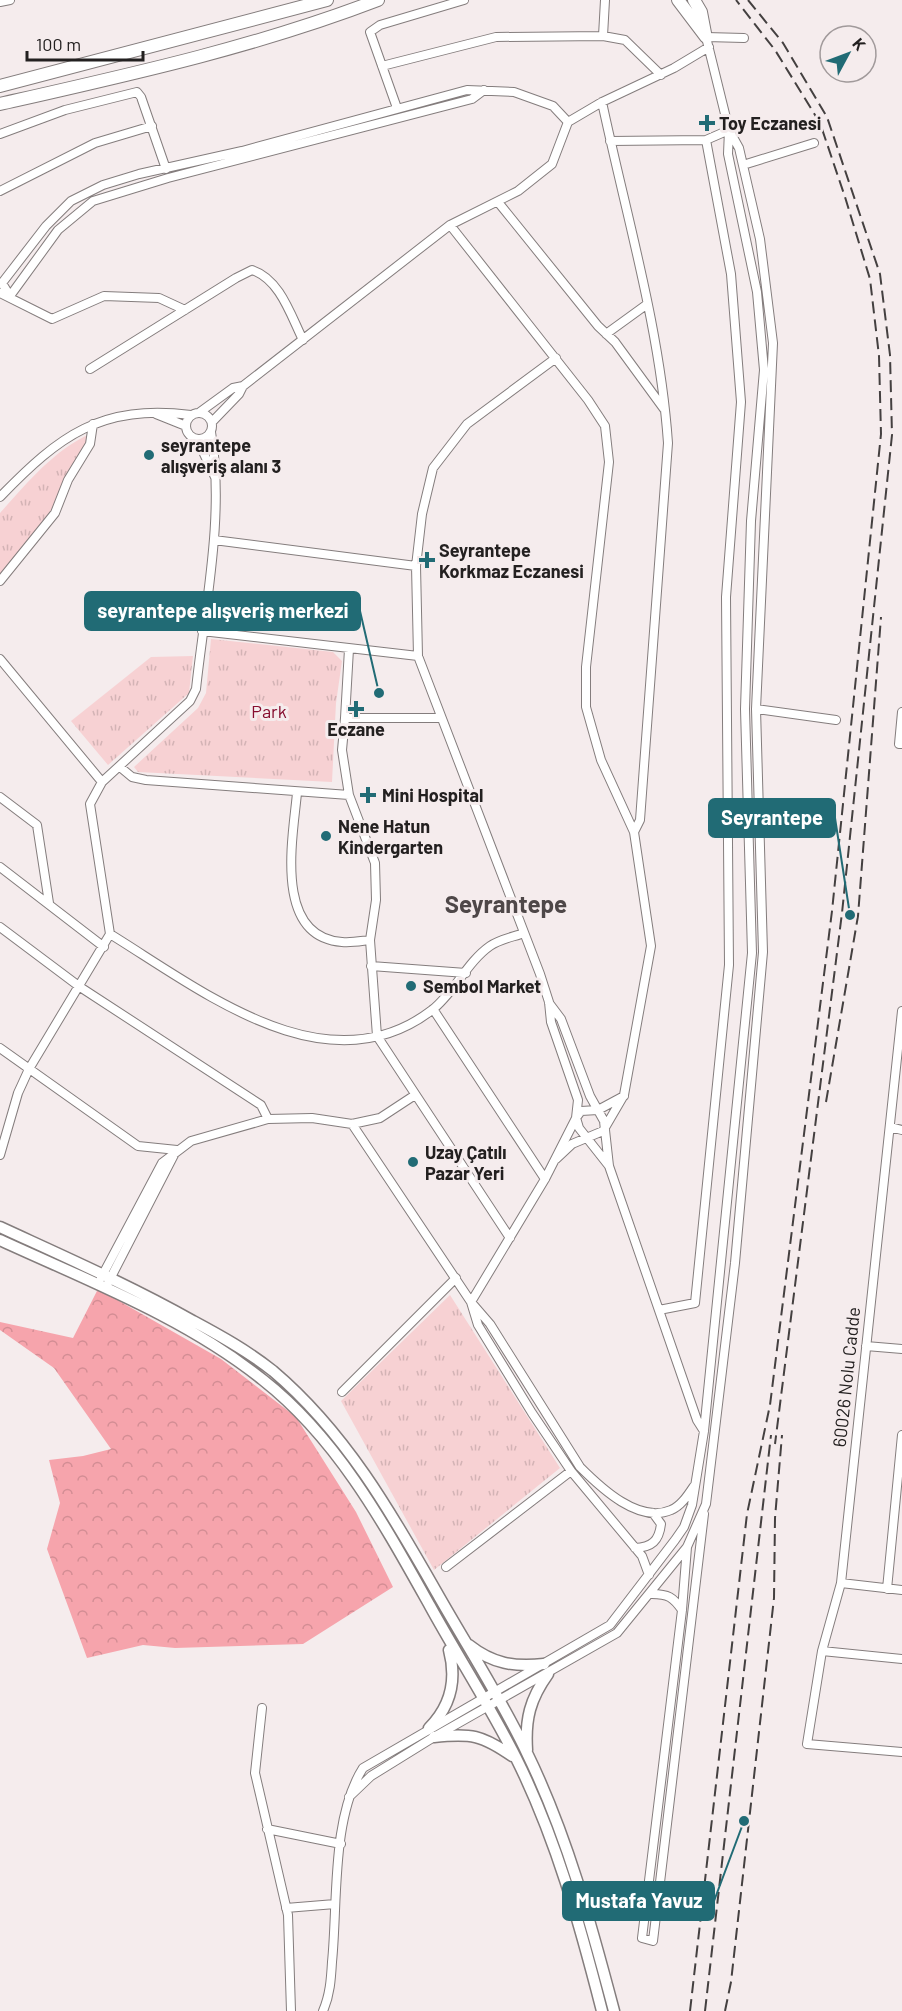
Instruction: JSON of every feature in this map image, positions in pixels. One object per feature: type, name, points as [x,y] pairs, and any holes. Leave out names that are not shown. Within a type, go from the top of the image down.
[{"type":"highway","points":[[0,86],[299,4],[327,0]]},
{"type":"highway","points":[[0,104],[168,66],[310,27],[378,0]]},
{"type":"highway","points":[[678,0],[707,42]]},
{"type":"highway","points":[[685,0],[707,42]]},
{"type":"highway","points":[[694,0],[701,12],[707,42]]},
{"type":"main road","points":[[0,1227],[148,1295],[238,1346],[303,1398],[361,1466],[527,1753],[563,1840],[587,1929],[614,2011]]},
{"type":"main road","points":[[0,1240],[143,1306],[232,1356],[295,1407],[351,1473],[516,1758],[587,1929],[602,2011]]},
{"type":"main road","points":[[444,1632],[454,1667],[452,1690],[432,1732],[466,1733],[483,1737],[516,1758]]},
{"type":"main road","points":[[463,1640],[482,1655],[501,1664],[546,1669],[530,1704],[525,1724],[527,1753]]},
{"type":"street","points":[[0,2],[10,0]]},
{"type":"street","points":[[397,108],[370,32],[380,25],[464,0]]},
{"type":"street","points":[[603,36],[605,0]]},
{"type":"street","points":[[382,66],[496,37],[603,36],[625,40],[661,75]]},
{"type":"street","points":[[212,422],[239,394],[243,386],[450,225],[518,191],[552,164],[568,122],[602,102],[661,75],[707,42],[744,38]]},
{"type":"street","points":[[707,42],[729,130],[739,148],[760,239],[773,343],[756,709],[763,952],[735,1263],[653,1941],[642,1938],[682,1610],[692,1504],[704,1431],[752,953],[745,709],[751,521],[764,370],[756,292],[728,154],[729,130]]},
{"type":"street","points":[[10,296],[2,283],[46,226],[71,201],[103,184],[242,151],[467,90],[514,92],[553,106],[568,122]]},
{"type":"street","points":[[10,296],[58,230],[93,201],[168,178],[472,99],[484,90]]},
{"type":"street","points":[[0,134],[65,110],[137,92],[152,126],[166,169]]},
{"type":"street","points":[[602,102],[646,305],[666,411],[668,443],[640,820],[634,832]]},
{"type":"street","points":[[0,191],[95,142],[152,126]]},
{"type":"street","points":[[610,141],[706,140],[729,130]]},
{"type":"street","points":[[659,1310],[695,1303],[729,965],[726,597],[741,402],[731,274],[706,140]]},
{"type":"street","points":[[743,165],[814,143]]},
{"type":"street","points":[[498,202],[615,342],[666,411]]},
{"type":"street","points":[[450,225],[556,358],[605,426],[609,462],[586,667],[586,708],[601,759],[634,832],[651,946],[624,1095],[603,1131],[596,1136],[587,1136],[572,1144],[556,1160]]},
{"type":"street","points":[[90,369],[252,270],[262,273],[276,287],[303,340]]},
{"type":"street","points":[[0,293],[52,319],[104,296],[159,298],[185,310]]},
{"type":"street","points":[[606,334],[646,305]]},
{"type":"street","points":[[556,358],[467,424],[433,468],[422,514],[416,566],[418,656],[525,933],[549,1002],[561,1019],[590,1096],[604,1121],[603,1131],[609,1166],[697,1420],[704,1431]]},
{"type":"street","points":[[186,426],[195,414],[233,388],[243,386]]},
{"type":"street","points":[[156,414],[186,426],[189,434],[197,439],[215,477]]},
{"type":"street","points":[[0,497],[55,445],[93,424],[120,416],[156,414],[208,415],[212,422],[211,432],[218,468],[215,477],[214,540],[196,689],[190,701],[102,782],[90,804],[110,934],[29,1069],[18,1093],[0,1155]]},
{"type":"street","points":[[0,581],[55,513],[68,480],[90,444],[93,424]]},
{"type":"street","points":[[197,439],[206,438],[211,432]]},
{"type":"street","points":[[214,540],[416,566]]},
{"type":"street","points":[[202,632],[418,656]]},
{"type":"street","points":[[349,649],[342,750],[349,795],[375,863],[376,900],[370,940],[370,966],[377,1036],[510,1238]]},
{"type":"street","points":[[0,659],[102,782]]},
{"type":"street","points":[[756,709],[836,720]]},
{"type":"street","points":[[902,712],[899,744],[902,744]]},
{"type":"street","points":[[345,718],[441,718]]},
{"type":"street","points":[[120,767],[132,777],[146,780],[297,793],[349,795]]},
{"type":"street","points":[[297,793],[291,873],[294,897],[301,916],[313,930],[324,937],[342,942],[370,940]]},
{"type":"street","points":[[0,796],[37,825],[49,903]]},
{"type":"street","points":[[0,867],[104,946]]},
{"type":"street","points":[[0,927],[80,987],[261,1104],[268,1119]]},
{"type":"street","points":[[110,934],[248,1018],[286,1031],[329,1039],[364,1041],[400,1030],[433,1009],[490,946],[525,933]]},
{"type":"street","points":[[370,966],[466,973]]},
{"type":"street","points":[[549,1002],[550,1022],[578,1100],[576,1118],[579,1128],[609,1166]]},
{"type":"street","points":[[433,1009],[545,1179]]},
{"type":"street","name":"60026 Nolu Cadde","points":[[902,1011],[841,1582],[822,1651],[807,1744],[902,1752]]},
{"type":"street","points":[[0,1048],[138,1146],[177,1150]]},
{"type":"street","points":[[101,1287],[177,1150],[191,1141],[268,1119],[312,1118],[352,1124],[380,1118],[415,1095]]},
{"type":"street","points":[[624,1095],[598,1110],[581,1111],[556,1160],[471,1302],[478,1325],[571,1471],[642,1556],[649,1575]]},
{"type":"street","points":[[352,1124],[471,1302],[490,1324],[580,1467],[600,1486],[632,1507],[653,1513],[671,1510],[684,1500],[696,1484]]},
{"type":"street","points":[[890,1127],[902,1130]]},
{"type":"street","points":[[342,1392],[456,1278]]},
{"type":"street","points":[[866,1346],[902,1349]]},
{"type":"street","points":[[887,1590],[902,1435]]},
{"type":"street","points":[[446,1567],[571,1471]]},
{"type":"street","points":[[546,1669],[610,1625],[684,1527],[692,1504]]},
{"type":"street","points":[[323,2011],[329,1998],[335,1904],[347,1799],[371,1776],[432,1732],[617,1633],[652,1594],[687,1547],[706,1504]]},
{"type":"street","points":[[635,1548],[654,1544],[660,1534],[661,1524],[653,1513]]},
{"type":"street","points":[[841,1582],[887,1590],[902,1590]]},
{"type":"street","points":[[652,1594],[665,1594],[674,1599],[682,1610]]},
{"type":"street","points":[[822,1651],[902,1659]]},
{"type":"street","points":[[262,1708],[255,1773],[286,1908],[291,2011]]},
{"type":"street","points":[[267,1829],[341,1844]]},
{"type":"street","points":[[286,1908],[335,1904]]},
{"type":"green space","points":[[90,434],[56,512],[0,581],[0,513],[53,458]]},
{"type":"green space","name":"Park","points":[[211,639],[333,652],[342,661],[336,703],[332,782],[138,772],[134,767],[198,708],[206,693]]},
{"type":"green space","points":[[193,656],[189,693],[108,765],[71,721],[151,657]]},
{"type":"green space","points":[[98,1289],[221,1359],[296,1417],[356,1512],[393,1587],[303,1644],[175,1648],[143,1645],[87,1658],[47,1549],[60,1503],[49,1460],[83,1456],[111,1449],[54,1368],[0,1330],[0,1322],[73,1338]]},
{"type":"green space","points":[[450,1295],[560,1468],[434,1570],[341,1401]]},
{"type":"railway","points":[[690,2011],[747,1514],[770,1405],[832,911],[881,434],[879,356],[870,279],[845,197],[820,123],[775,50],[736,0]]},
{"type":"railway","points":[[748,0],[783,43],[827,117],[880,274],[890,355],[892,435],[842,913],[775,1444]]},
{"type":"railway","points":[[826,1102],[858,916],[881,617]]},
{"type":"railway","points":[[705,2011],[771,1435]]},
{"type":"railway","points":[[725,2011],[731,1982],[774,1598],[775,1518],[782,1435]]},
{"type":"place","name":"Toy Eczanesi","points":[[707,123]]},
{"type":"place","name":"seyrantepe alışveriş alanı 3","points":[[149,455]]},
{"type":"place","name":"Seyrantepe Korkmaz Eczanesi","points":[[427,560]]},
{"type":"place","name":"seyrantepe alışveriş merkezi","points":[[379,693]]},
{"type":"place","name":"Eczane","points":[[356,709]]},
{"type":"place","name":"Mini Hospital","points":[[368,795]]},
{"type":"place","name":"Nene Hatun Kindergarten","points":[[326,836]]},
{"type":"place","name":"Seyrantepe","points":[[850,915]]},
{"type":"place","name":"Sembol Market","points":[[411,986]]},
{"type":"place","name":"Uzay Çatılı Pazar Yeri","points":[[413,1162]]},
{"type":"place","name":"Mustafa Yavuz","points":[[744,1821]]},
{"type":"district","name":"Seyrantepe","points":[[506,903]]}]
